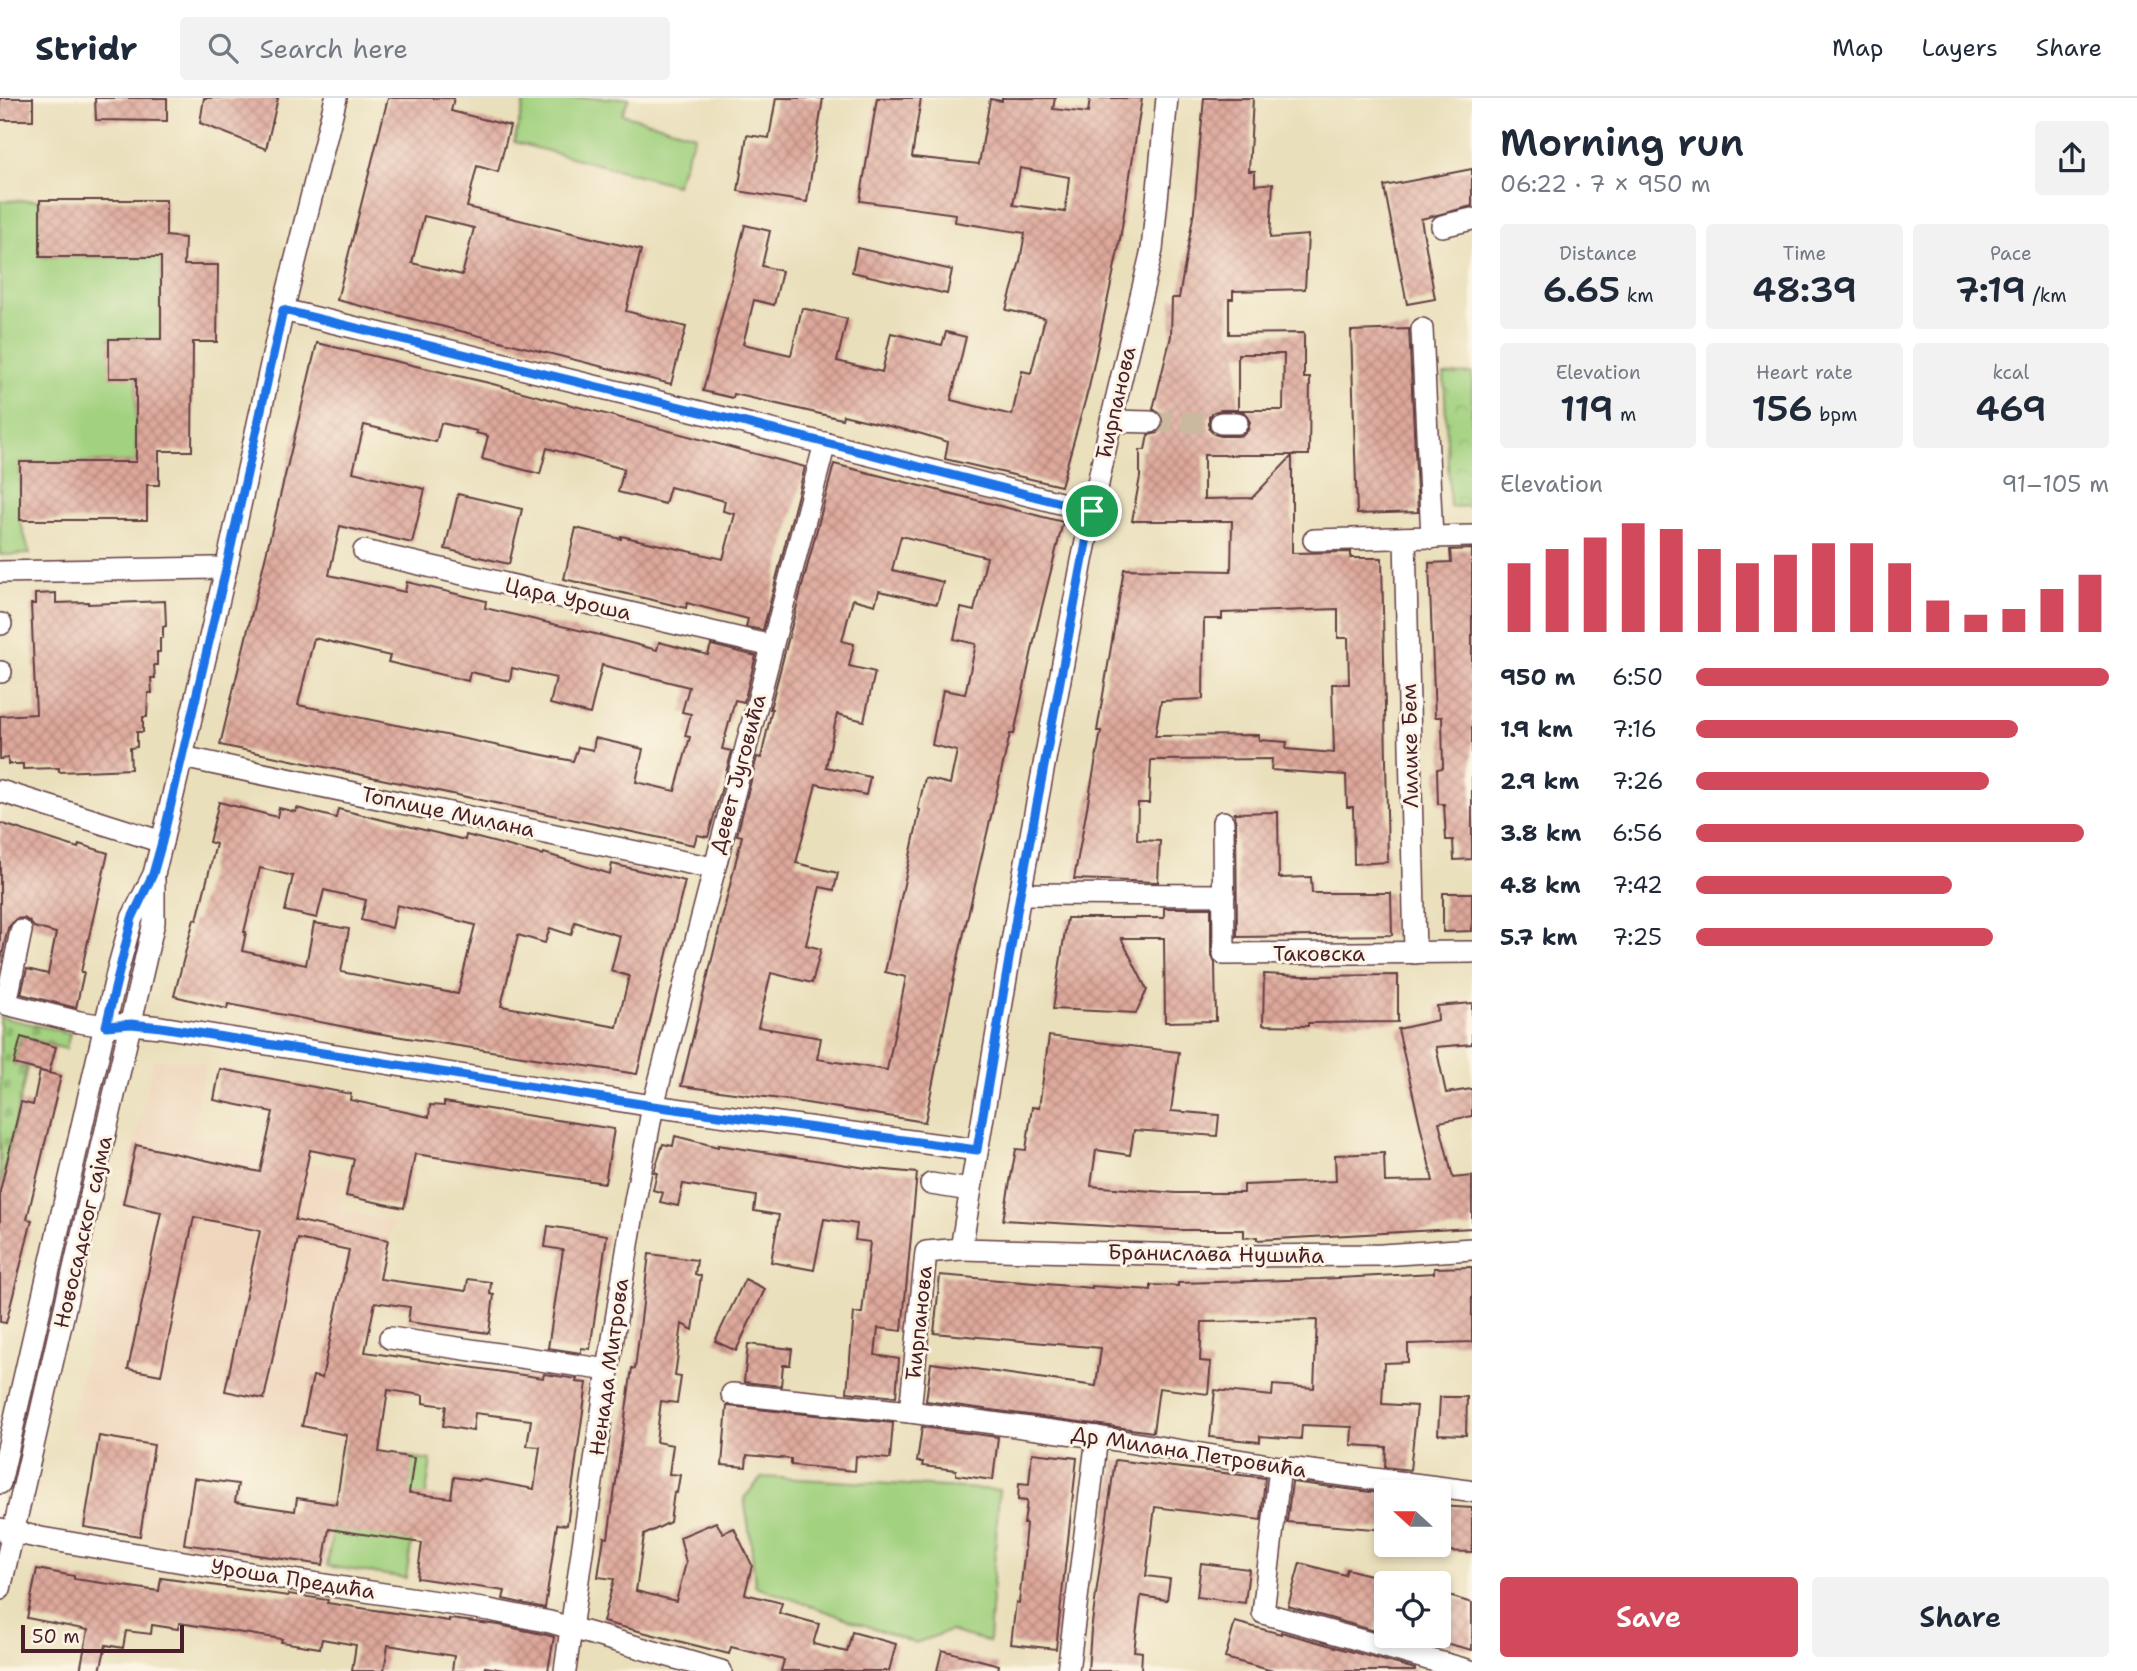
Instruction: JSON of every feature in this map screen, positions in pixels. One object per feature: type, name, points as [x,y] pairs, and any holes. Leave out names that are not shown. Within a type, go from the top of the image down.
[{"type":"street","name":"Новосадског сајма","points":[[0,1483],[132,918],[153,874],[162,842],[283,310],[336,98]]},
{"type":"street","name":"Ћирпанова","points":[[910,1412],[926,1252],[961,1249],[1020,894],[1092,511],[1152,250],[1167,98]]},
{"type":"street","points":[[1442,226],[1472,219]]},
{"type":"street","points":[[283,310],[1092,511]]},
{"type":"street","points":[[1422,329],[1432,538]]},
{"type":"street","points":[[1111,421],[1151,422]]},
{"type":"street","name":"Девет Југовића","points":[[653,1106],[825,443]]},
{"type":"street","points":[[1314,540],[1472,536]]},
{"type":"street","name":"Лилике Бем","points":[[1405,538],[1415,953]]},
{"type":"street","name":"Цара Уроша","points":[[364,551],[772,646]]},
{"type":"street","points":[[0,572],[226,569]]},
{"type":"street","name":"Топлице Милана","points":[[182,757],[713,868]]},
{"type":"street","points":[[0,791],[162,842]]},
{"type":"street","name":"Таковска","points":[[1223,822],[1224,954],[1472,952]]},
{"type":"street","name":"Новосадског сајма","points":[[0,1589],[7,1530],[154,922],[153,874]]},
{"type":"street","points":[[1020,894],[1224,895]]},
{"type":"street","points":[[21,931],[6,1004],[70,1020],[106,1026],[131,1024],[161,1027],[653,1106],[977,1150]]},
{"type":"street","name":"Ненада Митрова","points":[[565,1671],[608,1370],[653,1106]]},
{"type":"street","points":[[931,1184],[970,1190]]},
{"type":"street","name":"Бранислава Нушића","points":[[961,1249],[1240,1256],[1382,1255],[1472,1249]]},
{"type":"street","points":[[390,1338],[608,1370]]},
{"type":"street","points":[[732,1394],[910,1412]]},
{"type":"street","name":"Др Милана Петровића","points":[[910,1412],[1097,1437],[1280,1467],[1468,1491]]},
{"type":"street","points":[[1068,1671],[1097,1437]]},
{"type":"street","points":[[1280,1467],[1264,1613],[1471,1671]]},
{"type":"street","name":"Уроша Предића","points":[[7,1530],[550,1622],[721,1671]]},
{"type":"shaded area","points":[[154,1058],[206,1064],[191,1136],[347,1171],[340,1210],[393,1222],[345,1446],[202,1424],[184,1544],[140,1537],[154,1445],[69,1431]]},
{"type":"green space","points":[[525,98],[629,98],[622,114],[695,135],[676,185],[514,142]]},
{"type":"green space","points":[[40,200],[41,257],[161,257],[161,339],[109,339],[136,378],[136,462],[20,462],[20,520],[30,554],[0,555],[0,201]]},
{"type":"green space","points":[[1472,373],[1472,506],[1450,507],[1444,375]]},
{"type":"green space","points":[[0,1017],[70,1033],[66,1049],[21,1037],[14,1064],[27,1068],[0,1191]]},
{"type":"green space","points":[[345,1447],[431,1460],[423,1515],[416,1514],[406,1578],[327,1566]]},
{"type":"green space","points":[[762,1477],[999,1490],[989,1642],[950,1631],[915,1643],[755,1586],[744,1498]]},
{"type":"building","points":[[0,98],[33,98],[33,120],[0,120]]},
{"type":"building","points":[[95,98],[167,98],[167,121],[96,120]]},
{"type":"building","points":[[204,98],[278,98],[266,149],[200,123]]},
{"type":"building","points":[[388,98],[454,98],[451,111],[510,126],[498,172],[477,166],[467,207],[641,250],[626,311],[686,327],[671,384],[337,300]],"holes":[[[424,216],[474,228],[462,275],[412,263]]]},
{"type":"building","points":[[776,98],[823,98],[807,202],[738,191],[747,135],[769,138]]},
{"type":"building","points":[[877,98],[921,98],[912,157],[979,164],[990,99],[1002,101],[1002,98],[1055,98],[1053,109],[1088,113],[1090,98],[1142,98],[1119,246],[1089,387],[1061,486],[945,459],[948,442],[922,434],[843,415],[842,419],[734,394],[733,398],[703,391],[745,225],[770,231],[762,266],[782,271],[774,305],[754,300],[743,344],[791,355],[802,308],[847,319],[837,361],[882,372],[891,333],[942,345],[946,332],[966,337],[951,400],[1012,415],[1022,371],[1031,373],[1045,318],[1006,310],[1025,233],[955,222],[956,214],[860,201]],"holes":[[[1020,168],[1069,177],[1065,212],[1013,205]]]},
{"type":"building","points":[[1204,98],[1253,98],[1249,171],[1255,171],[1255,185],[1273,183],[1270,238],[1308,235],[1305,289],[1233,291],[1233,299],[1229,299],[1229,334],[1304,333],[1304,378],[1310,378],[1309,455],[1204,455],[1204,499],[1252,498],[1292,456],[1292,553],[1351,552],[1351,558],[1382,558],[1388,862],[1354,864],[1353,807],[1347,807],[1346,775],[1271,770],[1272,759],[1151,760],[1149,803],[1138,803],[1137,840],[1160,841],[1158,882],[1074,879],[1101,731],[1097,731],[1124,569],[1231,571],[1232,521],[1132,521],[1140,477],[1140,450],[1145,450],[1148,435],[1158,433],[1164,423],[1162,415],[1153,409],[1171,336],[1172,298],[1179,298],[1194,211]],"holes":[[[1238,354],[1284,354],[1283,410],[1238,410]],[[1214,412],[1244,412],[1250,422],[1248,430],[1237,436],[1214,434],[1209,429],[1209,417]],[[1338,609],[1338,638],[1348,638],[1349,684],[1332,684],[1334,753],[1286,749],[1287,742],[1259,740],[1259,735],[1155,736],[1161,701],[1203,699],[1204,619],[1222,619],[1222,613]]]},
{"type":"building","points":[[1472,169],[1472,206],[1421,219],[1435,299],[1407,304],[1384,186]]},
{"type":"building","points":[[40,200],[166,200],[166,236],[185,238],[184,265],[218,265],[217,342],[193,342],[192,451],[159,451],[159,485],[147,485],[147,520],[20,520],[20,462],[136,462],[136,378],[109,378],[109,339],[161,339],[161,257],[40,257]]},
{"type":"building","points":[[857,248],[952,270],[947,294],[852,272]]},
{"type":"building","points":[[1409,329],[1418,512],[1357,514],[1351,331]]},
{"type":"building","points":[[317,343],[489,383],[805,467],[763,630],[746,627],[748,619],[687,603],[686,608],[564,579],[576,528],[723,559],[735,514],[723,511],[725,501],[670,487],[665,504],[618,492],[624,469],[547,448],[540,474],[482,459],[488,436],[441,423],[436,442],[364,425],[353,472],[425,489],[412,543],[340,526],[329,575],[405,592],[407,582],[486,601],[485,608],[657,650],[659,642],[708,655],[711,645],[756,656],[744,702],[735,700],[722,749],[732,751],[708,837],[697,835],[694,845],[220,745]],"holes":[[[314,638],[390,656],[388,662],[468,681],[470,672],[510,681],[512,668],[556,678],[550,704],[590,714],[602,665],[689,687],[682,712],[691,714],[685,736],[690,737],[675,791],[636,782],[643,749],[595,738],[593,750],[578,747],[573,761],[298,705]]]},
{"type":"building","points":[[834,464],[1063,522],[957,963],[925,1122],[681,1086],[742,836],[737,835],[757,757],[761,758],[770,709]],"holes":[[[901,536],[987,557],[974,611],[961,608],[954,639],[976,644],[965,694],[943,690],[932,745],[957,751],[950,784],[925,778],[885,972],[906,977],[887,1070],[817,1059],[821,1038],[758,1027],[771,973],[812,983],[821,949],[806,945],[820,887],[834,890],[838,873],[796,863],[816,784],[866,795],[870,777],[826,767],[837,714],[864,721],[875,672],[849,666],[854,644],[842,641],[853,599],[875,605],[879,591],[937,604],[943,582],[892,570]]]},
{"type":"building","points":[[458,494],[522,509],[509,564],[445,549]]},
{"type":"building","points":[[1472,549],[1472,859],[1454,860],[1453,840],[1446,840],[1444,804],[1438,804],[1437,769],[1443,768],[1442,717],[1435,717],[1429,563],[1451,562],[1450,550]]},
{"type":"building","points":[[56,593],[56,603],[165,601],[166,626],[163,627],[163,638],[160,638],[157,665],[154,665],[155,678],[151,678],[152,693],[148,693],[143,732],[137,732],[137,747],[130,748],[131,769],[59,772],[59,768],[23,769],[23,764],[8,764],[8,758],[0,759],[0,716],[36,714],[31,604],[35,604],[35,594]]},
{"type":"building","points":[[219,802],[277,817],[279,808],[296,812],[297,808],[336,818],[338,809],[465,840],[466,835],[543,855],[544,853],[610,874],[612,864],[685,881],[637,1074],[376,1033],[228,1004],[227,1009],[174,996],[216,844],[209,842]],"holes":[[[260,868],[293,876],[285,911],[317,918],[324,890],[366,900],[361,920],[392,928],[397,905],[475,925],[458,994],[341,972],[349,929],[314,923],[306,965],[242,951]],[[575,922],[620,936],[611,971],[629,976],[617,1027],[501,1006],[518,935],[545,943],[550,928],[571,935]]]},
{"type":"building","points":[[1278,812],[1279,878],[1311,877],[1312,893],[1391,893],[1392,935],[1237,937],[1234,813]]},
{"type":"building","points":[[0,823],[78,848],[79,844],[108,853],[81,972],[84,972],[76,1008],[21,994],[27,969],[48,974],[56,933],[34,927],[24,918],[16,919],[8,928],[0,964]]},
{"type":"building","points":[[1443,893],[1472,893],[1472,931],[1443,932]]},
{"type":"building","points":[[1164,908],[1211,908],[1216,1021],[1165,1022],[1164,938],[1121,938],[1147,990],[1136,1013],[1053,1009],[1067,918],[1164,918]]},
{"type":"building","points":[[1264,974],[1398,975],[1398,1022],[1263,1025]]},
{"type":"building","points":[[1472,1003],[1472,1044],[1436,1047],[1446,1093],[1472,1089],[1472,1116],[1439,1122],[1453,1178],[1472,1176],[1472,1228],[1257,1240],[1257,1237],[1244,1238],[1244,1230],[1176,1230],[1003,1220],[1016,1149],[1026,1150],[1032,1107],[1039,1108],[1049,1036],[1179,1052],[1171,1111],[1219,1115],[1217,1136],[1134,1130],[1130,1155],[1096,1150],[1091,1186],[1176,1193],[1244,1193],[1244,1185],[1336,1181],[1335,1155],[1384,1153],[1385,1182],[1433,1181],[1398,1029],[1438,1020],[1437,1006]]},
{"type":"building","points":[[21,1037],[56,1047],[49,1073],[14,1064]]},
{"type":"building","points":[[220,1069],[351,1094],[350,1100],[429,1117],[430,1105],[444,1106],[444,1102],[614,1129],[605,1183],[415,1154],[404,1208],[346,1196],[354,1159],[310,1150],[295,1220],[388,1240],[380,1279],[466,1291],[468,1279],[491,1282],[490,1294],[494,1295],[489,1333],[408,1322],[410,1307],[375,1302],[365,1352],[543,1378],[544,1374],[587,1383],[567,1525],[557,1524],[545,1608],[503,1599],[505,1591],[417,1578],[422,1543],[329,1529],[323,1565],[184,1544],[194,1478],[238,1484],[235,1502],[295,1511],[297,1498],[336,1504],[347,1435],[302,1426],[313,1376],[322,1378],[349,1250],[298,1239],[264,1399],[225,1391],[260,1231],[194,1217],[161,1375],[128,1369],[161,1212],[123,1204],[136,1145],[260,1172],[273,1112],[214,1100]],"holes":[[[388,1390],[423,1395],[423,1403],[446,1406],[443,1426],[473,1431],[475,1413],[531,1420],[527,1446],[540,1447],[534,1489],[454,1477],[451,1498],[409,1493],[414,1458],[379,1452]]]},
{"type":"building","points":[[40,1071],[61,1076],[27,1219],[32,1220],[6,1323],[0,1322],[0,1191],[21,1102],[33,1105]]},
{"type":"building","points":[[675,1136],[718,1147],[917,1173],[902,1331],[878,1328],[875,1355],[899,1359],[896,1397],[847,1392],[854,1313],[862,1313],[870,1242],[855,1240],[857,1224],[824,1219],[814,1270],[771,1262],[779,1215],[754,1211],[756,1196],[683,1184],[678,1206],[660,1202],[663,1193],[653,1190],[657,1173],[654,1172],[663,1144],[673,1146]]},
{"type":"building","points":[[548,1226],[607,1235],[590,1349],[581,1348],[581,1353],[548,1348],[563,1250],[545,1247]]},
{"type":"building","points":[[649,1254],[697,1260],[695,1274],[701,1276],[693,1330],[682,1324],[675,1376],[681,1377],[677,1403],[661,1401],[656,1442],[673,1445],[669,1474],[680,1475],[677,1493],[674,1492],[670,1522],[644,1535],[636,1591],[676,1601],[686,1563],[680,1537],[716,1522],[723,1533],[734,1528],[752,1565],[745,1594],[782,1603],[779,1613],[819,1624],[813,1644],[847,1652],[852,1632],[896,1644],[889,1671],[781,1671],[784,1660],[731,1647],[729,1654],[603,1622],[614,1579],[598,1577],[604,1537],[608,1538],[632,1368],[635,1369]]},
{"type":"building","points":[[1472,1267],[1472,1342],[1408,1344],[1408,1362],[1384,1363],[1382,1404],[1417,1406],[1410,1470],[1385,1467],[1386,1447],[1351,1445],[1352,1427],[1302,1425],[1301,1439],[1260,1436],[1260,1442],[1210,1437],[1215,1390],[1272,1396],[1273,1385],[1314,1388],[1317,1320],[1202,1322],[1200,1361],[1211,1362],[1208,1394],[1159,1388],[1153,1432],[926,1401],[931,1363],[1096,1386],[1101,1348],[934,1333],[940,1275],[1092,1288],[1151,1290],[1151,1285],[1178,1286],[1178,1283],[1434,1273],[1434,1268]]},
{"type":"building","points":[[745,1279],[765,1289],[736,1351],[715,1341]]},
{"type":"building","points":[[748,1344],[792,1349],[790,1365],[783,1365],[781,1386],[744,1382]]},
{"type":"building","points":[[1440,1397],[1467,1397],[1466,1435],[1438,1434]]},
{"type":"building","points":[[727,1406],[893,1423],[890,1459],[856,1456],[855,1471],[791,1465],[791,1459],[747,1455],[746,1467],[722,1465]]},
{"type":"building","points":[[922,1427],[998,1437],[993,1480],[956,1475],[956,1470],[922,1466],[923,1462],[917,1462]]},
{"type":"building","points":[[99,1436],[154,1445],[140,1536],[84,1527]]},
{"type":"building","points":[[1032,1453],[1077,1458],[1056,1649],[1011,1644],[1025,1547],[1027,1501],[1018,1500],[1019,1483],[1029,1484]]},
{"type":"building","points":[[1115,1460],[1265,1478],[1261,1520],[1155,1507],[1146,1576],[1170,1579],[1167,1600],[1141,1596],[1134,1651],[1142,1652],[1141,1671],[1088,1671],[1091,1630]]},
{"type":"building","points":[[1292,1482],[1374,1492],[1374,1529],[1287,1522]]},
{"type":"building","points":[[1451,1507],[1472,1508],[1472,1552],[1451,1551]]},
{"type":"building","points":[[1201,1563],[1249,1569],[1245,1603],[1197,1597]]},
{"type":"building","points":[[1300,1563],[1345,1575],[1347,1569],[1374,1576],[1374,1631],[1288,1606]]},
{"type":"building","points":[[37,1569],[74,1576],[74,1579],[159,1591],[161,1578],[288,1596],[289,1594],[328,1600],[327,1603],[449,1621],[499,1625],[554,1637],[548,1671],[510,1671],[485,1667],[484,1671],[452,1671],[454,1656],[388,1645],[384,1671],[352,1671],[356,1645],[322,1639],[320,1648],[281,1642],[282,1639],[179,1623],[178,1629],[152,1625],[151,1634],[126,1631],[123,1648],[106,1645],[100,1671],[80,1671],[88,1630],[27,1618]]},
{"type":"building","points":[[1451,1597],[1472,1603],[1472,1650],[1451,1645]]},
{"type":"building","points":[[1235,1622],[1281,1632],[1415,1671],[1273,1671],[1225,1658]]},
{"type":"building","points":[[942,1650],[999,1665],[998,1671],[937,1671]]},
{"type":"tunnel","points":[[1151,422],[1221,423]]},
{"type":"route","points":[[283,310],[807,438],[1092,511],[1020,894],[977,1150],[653,1106],[161,1027],[131,1024],[106,1026],[132,918],[153,874],[162,842],[283,310]]}]
